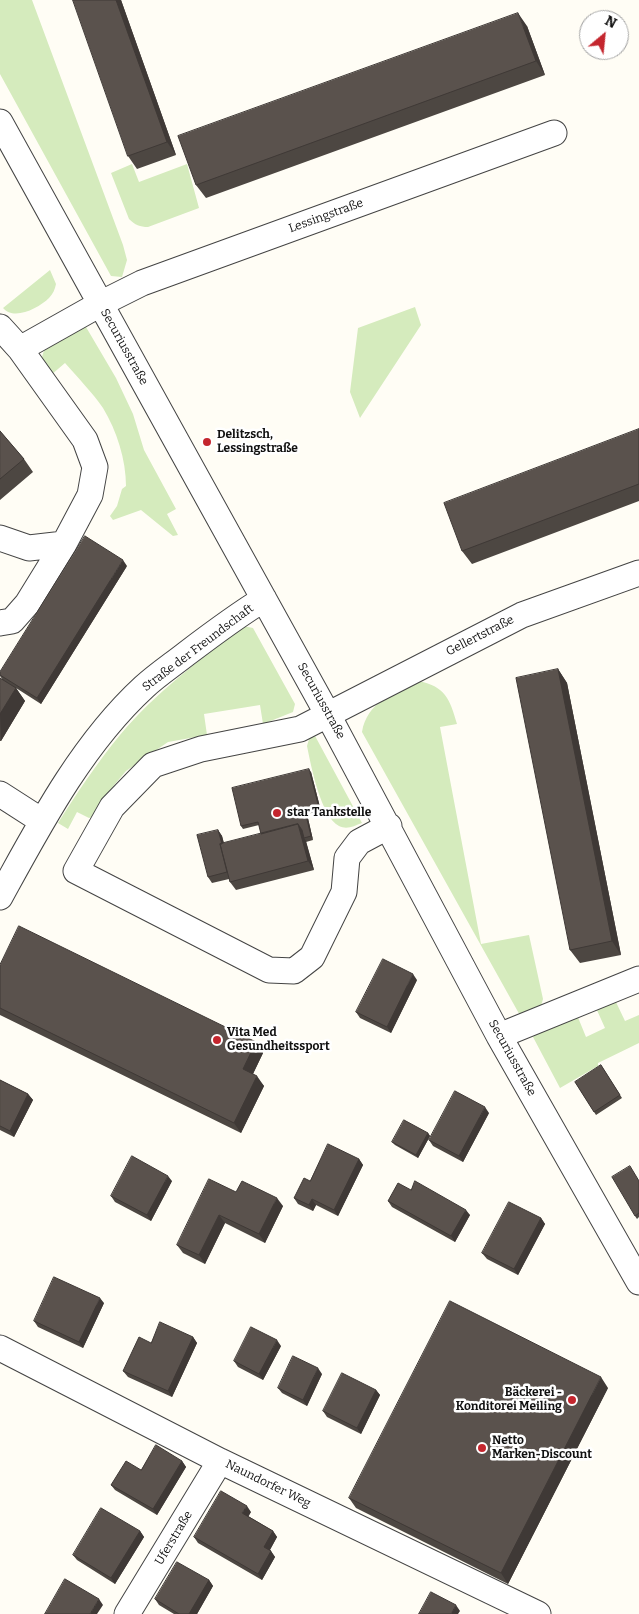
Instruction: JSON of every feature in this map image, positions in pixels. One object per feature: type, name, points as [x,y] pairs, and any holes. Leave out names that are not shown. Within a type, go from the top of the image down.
[{"type":"street","name":"Securiusstraße","points":[[0,122],[389,826],[499,1036],[639,1282]]},
{"type":"street","name":"Lessingstraße","points":[[20,349],[100,304],[142,284],[554,132]]},
{"type":"street","points":[[0,327],[20,349],[85,440],[95,467],[90,495],[64,544],[27,604],[12,621],[0,623]]},
{"type":"street","points":[[0,538],[29,548],[64,544]]},
{"type":"street","name":"Gellertstraße","points":[[389,826],[359,842],[347,858],[344,892],[312,957],[294,971],[269,970],[76,871],[112,807],[153,765],[201,749],[300,729],[522,615],[639,573]]},
{"type":"street","name":"Straße der Freundschaft","points":[[0,897],[42,821],[84,756],[113,719],[144,687],[234,617],[264,599]]},
{"type":"street","points":[[0,794],[42,821]]},
{"type":"street","points":[[499,1036],[639,979]]},
{"type":"street","name":"Naundorfer Weg","points":[[0,1348],[510,1608],[538,1614]]},
{"type":"street","name":"Uferstraße","points":[[127,1614],[220,1461]]},
{"type":"green space","points":[[0,0],[32,0],[123,245],[127,260],[122,277],[111,276],[0,74]]},
{"type":"green space","points":[[132,164],[139,182],[187,164],[199,208],[148,227],[133,223],[129,219],[111,173]]},
{"type":"green space","points":[[50,270],[56,284],[52,295],[45,302],[33,309],[20,313],[8,312],[3,308]]},
{"type":"green space","points":[[415,307],[421,325],[360,418],[350,392],[358,328]]},
{"type":"green space","points":[[74,326],[86,327],[116,378],[133,414],[144,450],[176,509],[167,514],[178,535],[173,536],[141,510],[113,520],[110,516],[117,506],[122,489],[126,486],[120,446],[112,426],[99,402],[65,363],[51,375],[42,359],[47,347]]},
{"type":"green space","points":[[243,626],[253,628],[295,704],[293,712],[263,724],[260,705],[204,714],[207,735],[168,742],[126,771],[110,790],[97,815],[89,818],[77,812],[68,829],[58,823],[95,767],[120,735],[148,705],[178,678]]},
{"type":"green space","points":[[418,681],[434,686],[445,695],[452,707],[457,724],[440,727],[481,944],[529,935],[543,999],[539,1013],[522,1019],[362,732],[369,713],[376,706],[391,694]]},
{"type":"green space","points":[[314,734],[362,823],[345,828],[333,821],[327,813],[318,790],[307,746],[309,739]]},
{"type":"green space","points":[[615,1000],[625,1021],[639,1015],[639,1043],[598,1063],[598,1066],[560,1088],[533,1037],[537,1033],[577,1015],[586,1037],[605,1028],[596,1008]]},
{"type":"building","points":[[73,0],[116,0],[167,142],[128,156]]},
{"type":"building","points":[[518,13],[536,61],[196,185],[178,136]]},
{"type":"building","points":[[639,429],[639,484],[462,551],[444,503]]},
{"type":"building","points":[[0,431],[24,459],[0,479]]},
{"type":"building","points":[[85,536],[123,560],[37,698],[0,675],[0,672]]},
{"type":"building","points":[[558,669],[612,941],[570,950],[516,678]]},
{"type":"building","points":[[0,678],[16,688],[0,714]]},
{"type":"building","name":"star Tankstelle","points":[[309,769],[319,808],[305,811],[311,836],[304,838],[298,824],[261,834],[258,822],[241,826],[232,788]]},
{"type":"building","points":[[298,824],[308,861],[230,882],[220,844]]},
{"type":"building","points":[[218,830],[227,872],[208,877],[197,835]]},
{"type":"building","points":[[19,926],[256,1042],[243,1069],[257,1076],[234,1123],[0,1008],[0,965]]},
{"type":"building","points":[[383,959],[413,974],[387,1027],[356,1012]]},
{"type":"building","points":[[601,1065],[620,1095],[594,1112],[575,1082]]},
{"type":"building","points":[[0,1080],[28,1094],[10,1131],[0,1126]]},
{"type":"building","points":[[455,1091],[485,1107],[459,1156],[429,1140]]},
{"type":"building","points":[[404,1120],[428,1133],[416,1155],[392,1142]]},
{"type":"building","points":[[328,1144],[359,1159],[334,1210],[312,1199],[309,1205],[294,1198],[304,1178],[310,1181]]},
{"type":"building","points":[[132,1156],[168,1176],[147,1215],[111,1196]]},
{"type":"building","points":[[630,1166],[639,1181],[639,1213],[635,1216],[612,1177]]},
{"type":"building","points":[[209,1179],[236,1192],[242,1181],[277,1198],[259,1234],[219,1215],[199,1255],[177,1245]]},
{"type":"building","points":[[415,1181],[466,1210],[451,1236],[388,1201],[398,1183],[411,1190]]},
{"type":"building","points":[[509,1202],[541,1218],[514,1269],[482,1253]]},
{"type":"building","points":[[54,1277],[100,1298],[79,1342],[34,1321]]},
{"type":"building","name":"Netto Marken-Discount","points":[[450,1301],[601,1377],[501,1573],[349,1498]]},
{"type":"building","points":[[160,1322],[193,1337],[168,1391],[123,1371],[139,1337],[151,1343]]},
{"type":"building","points":[[251,1327],[277,1340],[259,1374],[234,1361]]},
{"type":"building","points":[[293,1356],[318,1368],[303,1400],[278,1388]]},
{"type":"building","points":[[342,1373],[376,1390],[357,1428],[323,1411]]},
{"type":"building","points":[[156,1445],[182,1461],[153,1509],[111,1485],[126,1461],[141,1470]]},
{"type":"building","points":[[221,1491],[247,1506],[242,1513],[273,1531],[264,1547],[271,1551],[258,1574],[194,1537]]},
{"type":"building","points":[[101,1508],[140,1531],[111,1578],[73,1555]]},
{"type":"building","points":[[177,1562],[209,1580],[189,1614],[179,1614],[155,1599]]},
{"type":"building","points":[[65,1579],[99,1599],[90,1614],[45,1614]]},
{"type":"building","points":[[431,1592],[456,1605],[451,1614],[419,1614]]},
{"type":"place","name":"Delitzsch, Lessingstraße","points":[[207,442]]},
{"type":"place","name":"star Tankstelle","points":[[277,813]]},
{"type":"place","name":"Vita Med Gesundheitssport","points":[[217,1040]]},
{"type":"place","name":"Bäckerei - Konditorei Meiling","points":[[572,1400]]},
{"type":"place","name":"Netto Marken-Discount","points":[[482,1448]]}]
